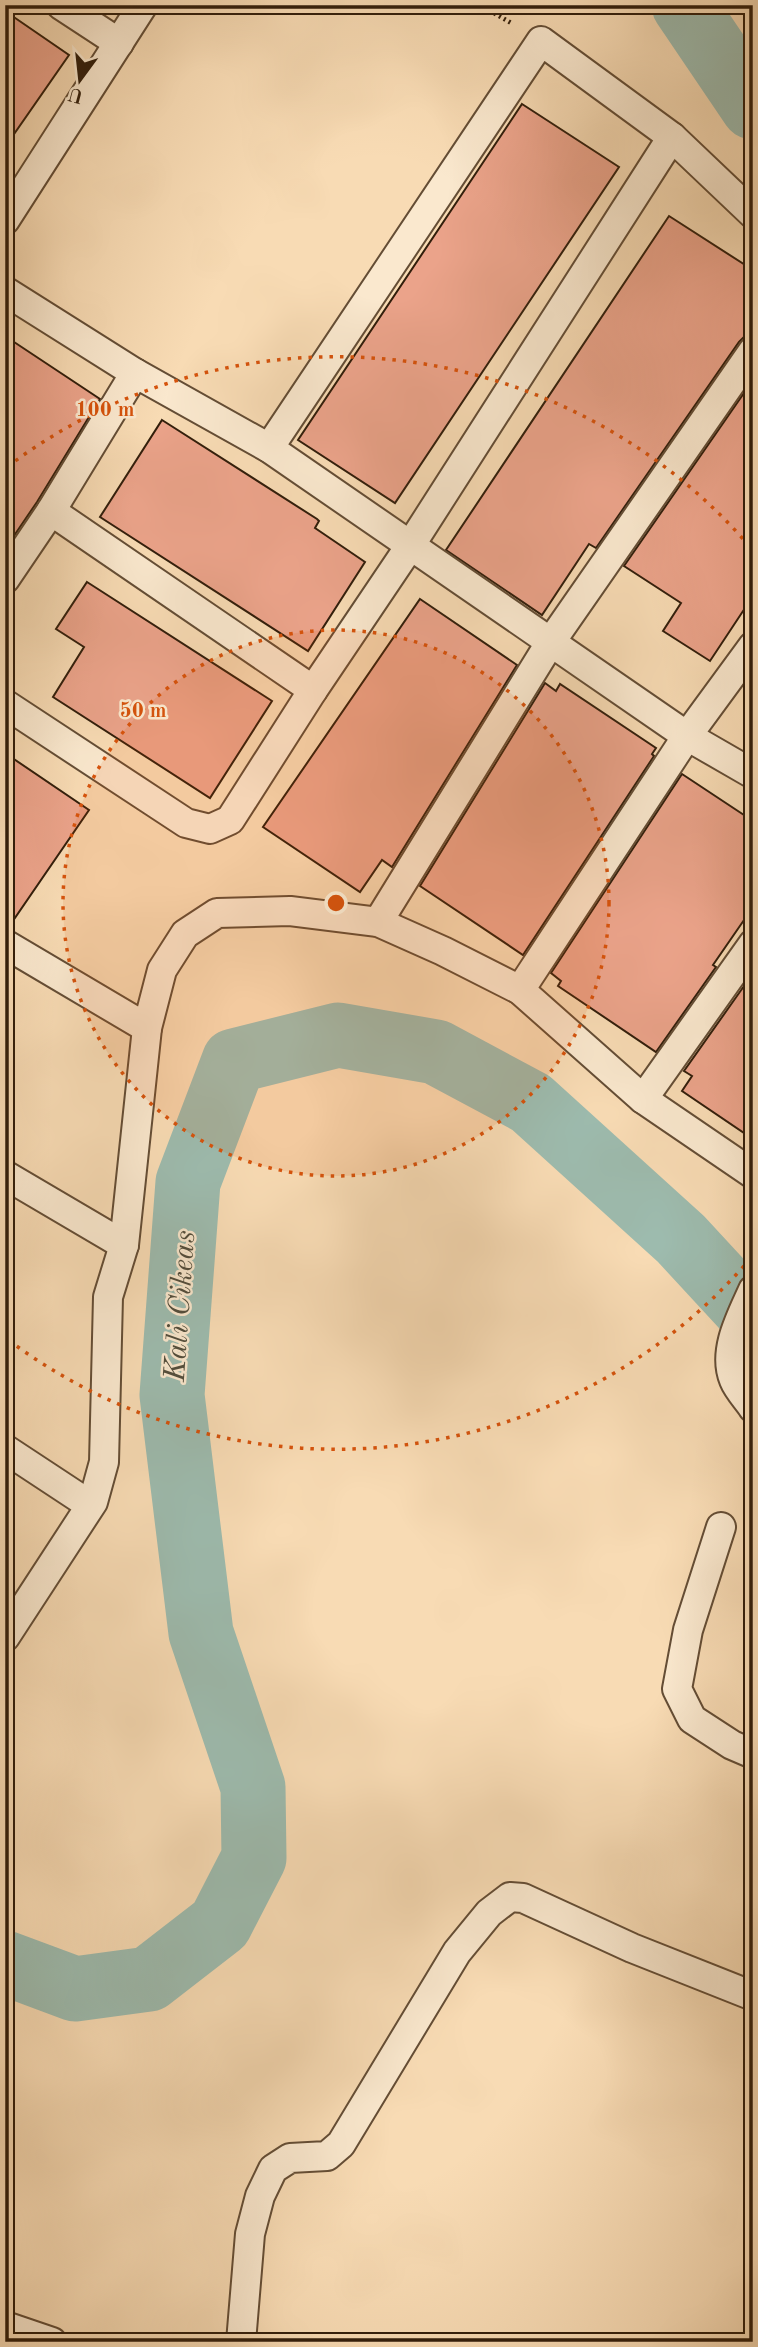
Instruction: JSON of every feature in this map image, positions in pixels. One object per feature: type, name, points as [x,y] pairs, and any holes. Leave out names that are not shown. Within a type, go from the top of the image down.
[{"type":"street","points":[[61,5],[119,43]]},
{"type":"street","points":[[5,219],[143,5]]},
{"type":"street","points":[[269,448],[541,41],[672,137],[753,214]]},
{"type":"street","points":[[5,704],[186,823],[210,829],[230,820],[410,546],[672,137]]},
{"type":"street","points":[[5,291],[135,373],[269,448],[687,736],[753,774]]},
{"type":"street","points":[[378,922],[550,643],[753,351]]},
{"type":"street","points":[[5,579],[51,511],[135,373]]},
{"type":"street","points":[[51,511],[313,690]]},
{"type":"street","points":[[520,990],[687,736],[753,646]]},
{"type":"street","points":[[5,1637],[93,1502],[104,1462],[108,1297],[124,1245],[147,1028],[162,970],[186,934],[217,914],[290,911],[378,922],[443,951],[520,990],[643,1099],[753,1174]]},
{"type":"street","points":[[5,944],[147,1028]]},
{"type":"street","points":[[643,1099],[753,944]]},
{"type":"street","points":[[5,1175],[124,1245]]},
{"type":"street","points":[[753,1290],[735,1332],[730,1354],[734,1380],[753,1408]]},
{"type":"street","points":[[5,1449],[90,1504]]},
{"type":"street","points":[[721,1527],[688,1630],[677,1689],[692,1719],[732,1745],[753,1754]]},
{"type":"street","points":[[241,2342],[250,2234],[260,2196],[273,2169],[290,2158],[327,2156],[341,2144],[457,1952],[489,1913],[510,1896],[523,1898],[632,1948],[753,1996]]},
{"type":"street","points":[[5,2326],[52,2342]]},
{"type":"building","points":[[5,11],[69,55],[5,147]]},
{"type":"building","points":[[522,104],[619,167],[395,503],[298,440]]},
{"type":"building","points":[[669,216],[753,270],[753,335],[745,336],[739,342],[596,548],[589,544],[542,615],[446,550]]},
{"type":"building","points":[[5,336],[100,399],[5,549]]},
{"type":"building","points":[[753,380],[753,596],[710,661],[663,631],[681,603],[624,566]]},
{"type":"building","points":[[162,420],[317,519],[319,521],[315,528],[365,562],[308,651],[100,517]]},
{"type":"building","points":[[87,582],[272,701],[210,798],[53,697],[84,647],[56,629]]},
{"type":"building","points":[[420,599],[517,665],[392,867],[382,860],[360,892],[263,827]]},
{"type":"building","points":[[545,683],[556,691],[560,684],[656,748],[652,754],[654,756],[523,955],[420,886]]},
{"type":"building","points":[[5,753],[89,810],[8,928],[5,927]]},
{"type":"building","points":[[682,774],[753,821],[753,907],[713,965],[716,967],[656,1052],[558,986],[561,981],[551,973]]},
{"type":"building","points":[[744,986],[753,992],[753,1139],[682,1091],[692,1076],[684,1071]]},
{"type":"waterway","name":"Kali Cikeas","points":[[684,5],[753,107]]},
{"type":"waterway","name":"Kali Cikeas","points":[[5,1963],[75,1989],[149,1979],[220,1924],[254,1858],[253,1787],[201,1633],[172,1395],[188,1182],[234,1061],[338,1035],[436,1052],[531,1103],[681,1239],[753,1317]]}]
